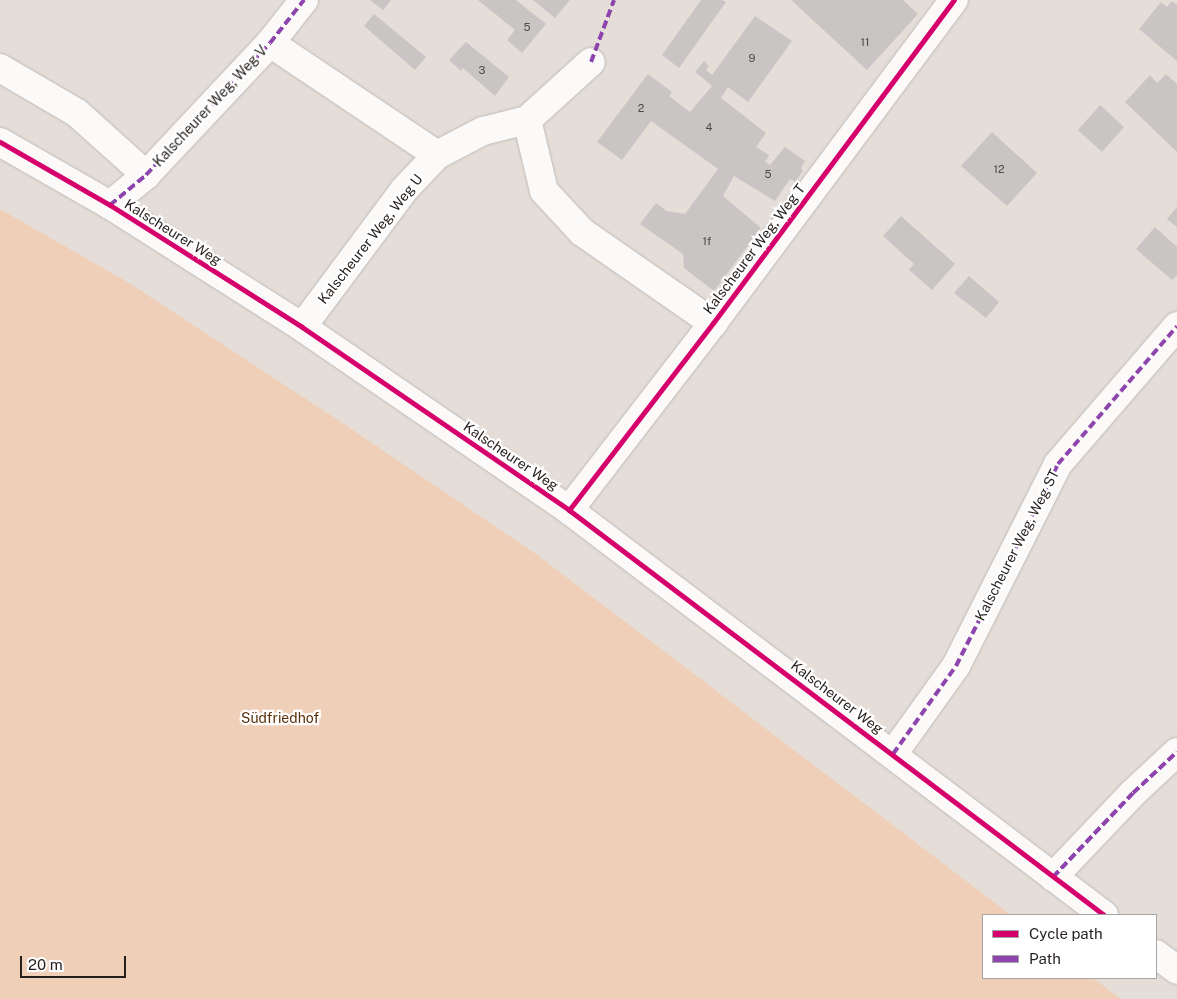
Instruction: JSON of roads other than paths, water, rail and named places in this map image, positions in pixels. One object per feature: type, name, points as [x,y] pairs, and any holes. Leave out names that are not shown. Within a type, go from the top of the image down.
[{"type":"street","name":"Kalscheurer Weg, Weg V","points":[[110,205],[146,175],[270,43],[304,0]]},
{"type":"street","name":"Kalscheurer Weg, Weg T","points":[[569,510],[713,323],[954,0]]},
{"type":"street","points":[[270,43],[438,155]]},
{"type":"street","name":"Kalscheurer Weg, Weg U","points":[[302,327],[404,190],[438,155],[483,131],[527,120],[591,62]]},
{"type":"street","points":[[0,68],[77,113],[146,175]]},
{"type":"street","points":[[527,120],[544,191],[582,232],[713,323]]},
{"type":"street","name":"Kalscheurer Weg","points":[[0,142],[110,205],[302,327],[569,510],[1103,914]]},
{"type":"street","name":"Kalscheurer Weg, Weg ST","points":[[893,754],[956,666],[1058,464],[1177,326]]},
{"type":"street","points":[[1054,877],[1133,793],[1177,752]]},
{"type":"street","points":[[1157,955],[1177,970]]},
{"type":"park label","name":"Südfriedhof","points":[[280,718]]}]
